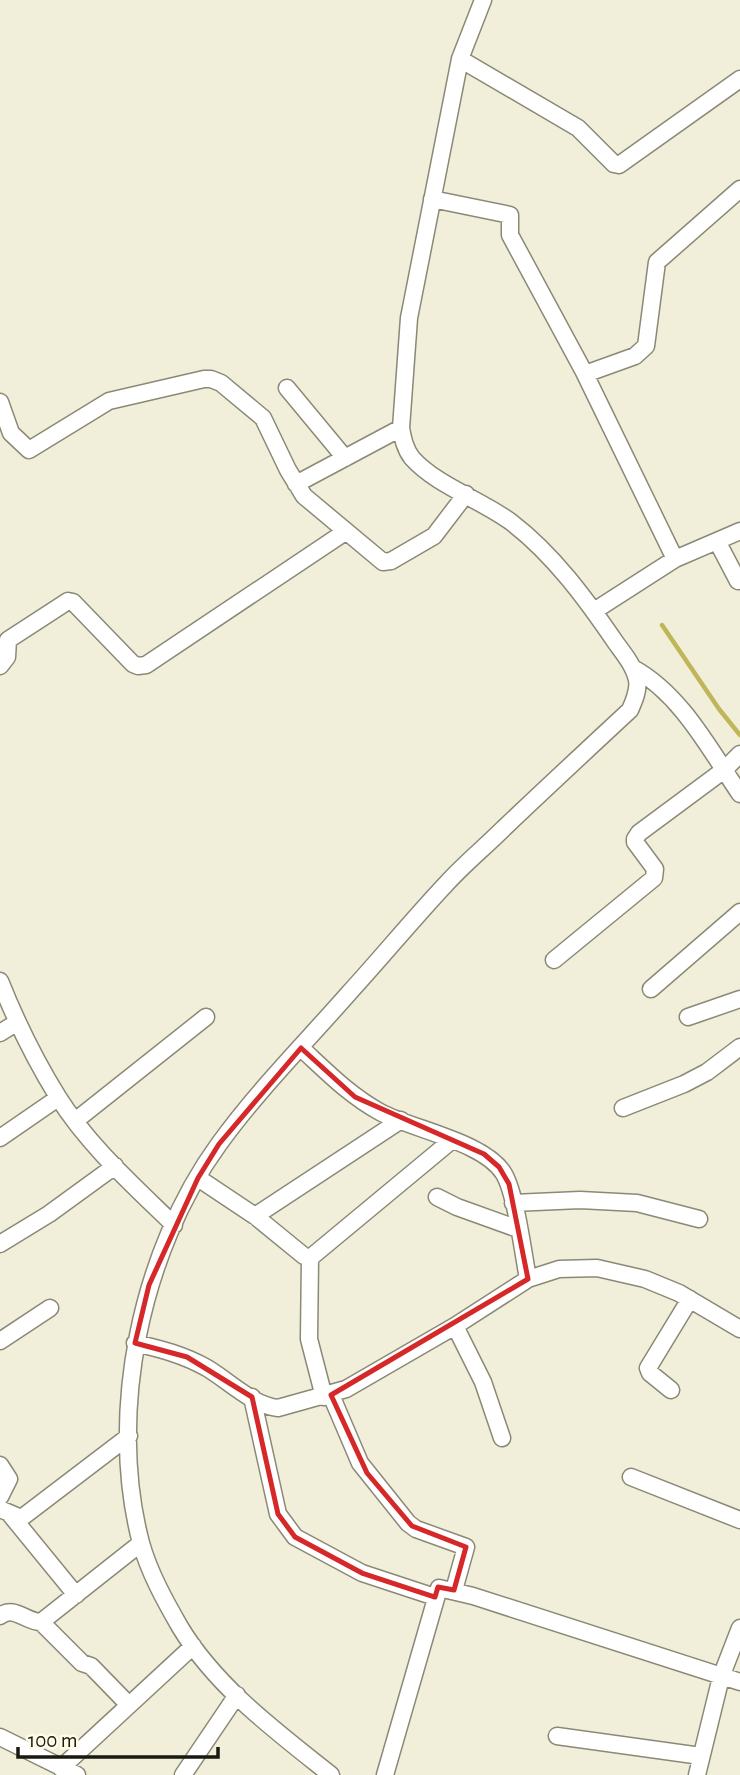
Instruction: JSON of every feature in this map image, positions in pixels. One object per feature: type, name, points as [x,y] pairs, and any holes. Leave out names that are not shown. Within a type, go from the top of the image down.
[{"type":"street","points":[[331,1775],[237,1695],[193,1646],[152,1572],[141,1543],[131,1479],[129,1436],[135,1343],[149,1285],[174,1225],[219,1144],[448,882],[630,710],[636,697],[638,682],[633,668],[594,611],[544,552],[509,521],[428,471],[412,457],[403,442],[401,428],[409,318],[460,59],[483,0]]},
{"type":"street","points":[[460,59],[578,128],[616,165],[740,79]]},
{"type":"street","points":[[585,374],[635,356],[646,346],[657,262],[740,189]]},
{"type":"street","points":[[432,199],[510,215],[510,234],[585,374],[675,559]]},
{"type":"street","points":[[0,402],[10,433],[29,450],[109,401],[204,379],[215,380],[263,418],[296,484],[309,501],[380,561],[391,561],[434,536],[466,494]]},
{"type":"street","points":[[287,388],[345,458]]},
{"type":"street","points":[[296,484],[401,428]]},
{"type":"street","points":[[0,666],[7,657],[8,640],[68,601],[73,602],[133,664],[146,665],[345,531]]},
{"type":"street","points":[[594,611],[675,559],[740,531]]},
{"type":"street","points":[[717,541],[738,581]]},
{"type":"street","points":[[633,668],[650,677],[672,696],[740,794]]},
{"type":"street","points":[[554,960],[654,878],[655,869],[635,842],[639,833],[724,770],[740,754]]},
{"type":"street","points":[[651,989],[740,912]]},
{"type":"street","points":[[0,981],[16,1023],[58,1098],[114,1166],[174,1225]]},
{"type":"street","points":[[688,1017],[740,999]]},
{"type":"street","points":[[75,1121],[206,1017]]},
{"type":"street","points":[[0,1033],[16,1023]]},
{"type":"street","points":[[623,1108],[707,1072],[740,1046]]},
{"type":"street","points":[[301,1048],[355,1097],[401,1121],[484,1154],[499,1167],[509,1184],[528,1279]]},
{"type":"street","points":[[0,1138],[58,1098]]},
{"type":"street","points":[[255,1216],[401,1121]]},
{"type":"street","points":[[452,1140],[310,1258],[309,1339],[327,1396],[360,1463],[408,1523],[416,1529],[466,1548],[454,1590]]},
{"type":"street","points":[[0,1244],[49,1214],[114,1166]]},
{"type":"street","points":[[198,1178],[255,1216],[310,1258]]},
{"type":"street","points":[[437,1197],[518,1229]]},
{"type":"street","points":[[513,1203],[580,1200],[636,1203],[699,1219]]},
{"type":"street","points":[[135,1343],[187,1357],[252,1397],[278,1408],[346,1389],[455,1326],[528,1279],[559,1269],[597,1268],[645,1279],[690,1299],[740,1329]]},
{"type":"street","points":[[671,1390],[650,1373],[648,1368],[690,1299]]},
{"type":"street","points":[[0,1341],[50,1308]]},
{"type":"street","points":[[455,1326],[483,1382],[502,1438]]},
{"type":"street","points":[[252,1397],[278,1514],[289,1531],[295,1537],[362,1573],[435,1597]]},
{"type":"street","points":[[4,1511],[24,1517],[129,1436]]},
{"type":"street","points":[[0,1465],[9,1479],[0,1497]]},
{"type":"street","points":[[631,1477],[740,1520]]},
{"type":"street","points":[[4,1511],[76,1595]]},
{"type":"street","points":[[0,1616],[11,1611],[36,1623],[41,1622],[141,1543]]},
{"type":"street","points":[[385,1775],[439,1588],[454,1590],[740,1682]]},
{"type":"street","points":[[41,1622],[82,1663],[91,1666],[129,1705]]},
{"type":"street","points":[[697,1775],[721,1678],[740,1628]]},
{"type":"street","points":[[61,1768],[193,1646]]},
{"type":"street","points":[[183,1775],[237,1695]]},
{"type":"street","points":[[557,1735],[701,1755]]},
{"type":"street","points":[[0,1737],[77,1775]]},
{"type":"highlighted area","points":[[301,1048],[355,1097],[484,1154],[499,1167],[509,1184],[528,1279],[331,1395],[367,1473],[412,1526],[466,1547],[454,1590],[438,1587],[435,1597],[362,1573],[295,1537],[278,1514],[252,1397],[187,1357],[135,1343],[149,1285],[198,1178],[219,1144]]},
{"type":"waterway","points":[[662,625],[740,735]]}]
